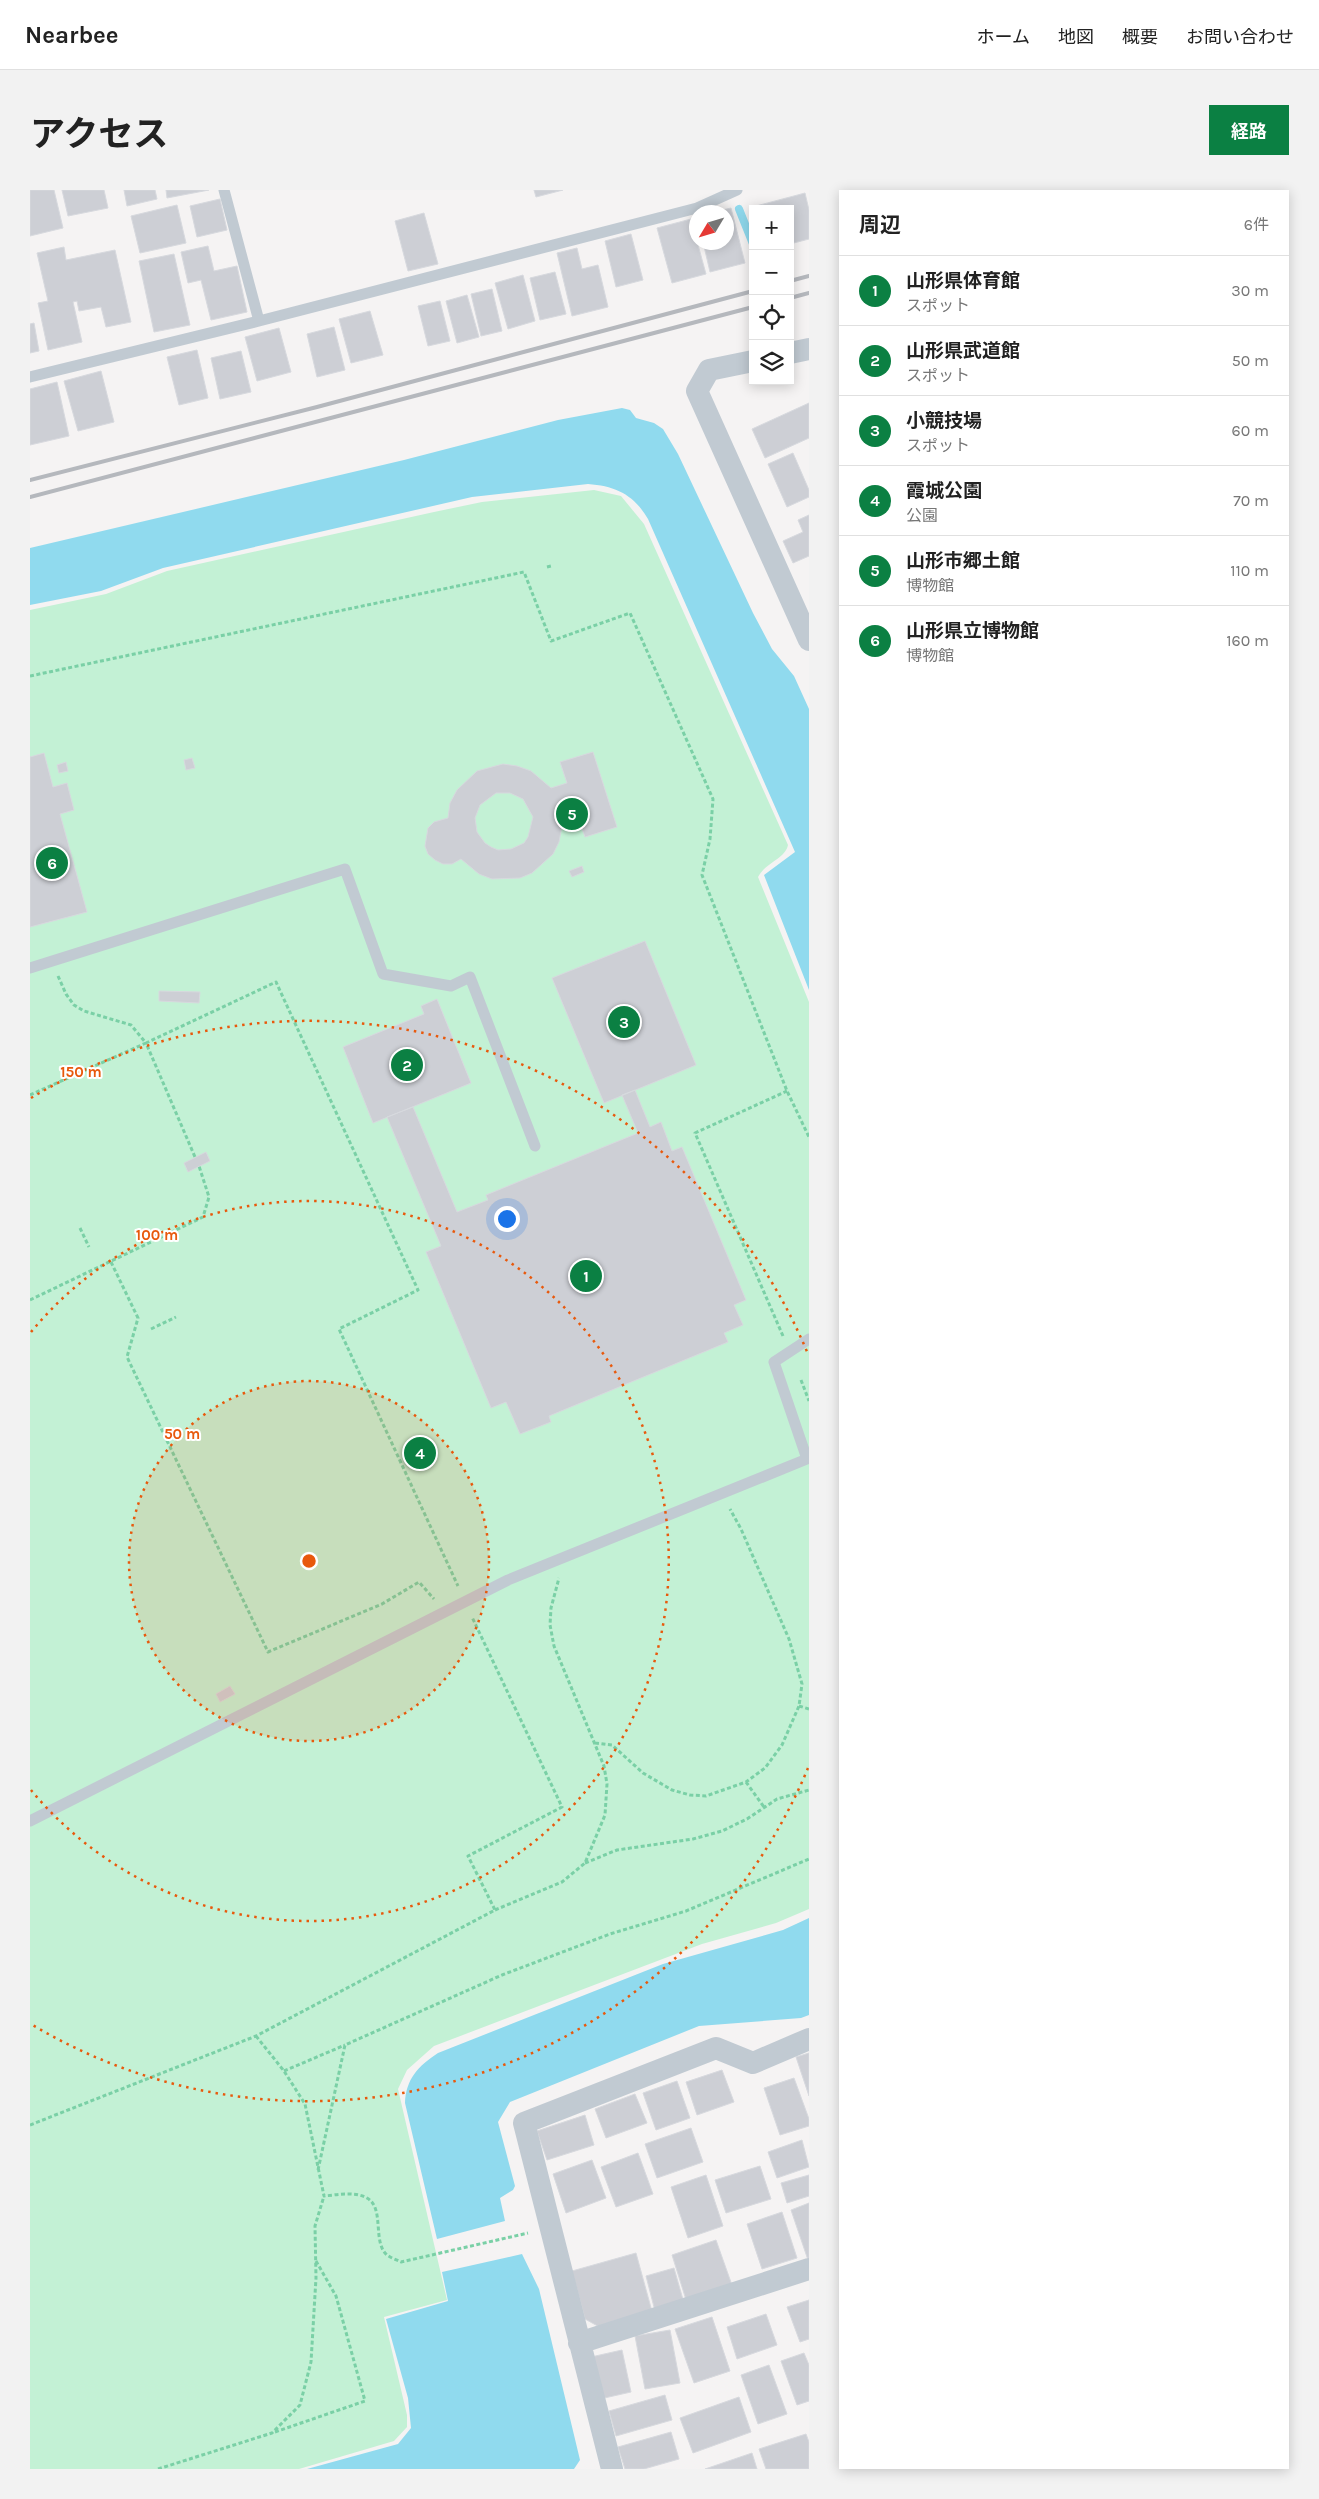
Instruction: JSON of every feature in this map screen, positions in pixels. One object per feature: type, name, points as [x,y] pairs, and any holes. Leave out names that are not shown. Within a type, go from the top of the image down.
[{"type":"street","points":[[794,352],[809,349]]},
{"type":"street","points":[[749,362],[709,370],[697,391],[809,640]]},
{"type":"street","points":[[612,2469],[524,2123],[716,2048],[753,2063],[809,2039]]},
{"type":"street","points":[[579,2344],[809,2268]]},
{"type":"lane","points":[[224,190],[259,321]]},
{"type":"lane","points":[[30,377],[259,321],[697,208],[737,190]]},
{"type":"lane","points":[[30,968],[345,869],[383,974],[451,986],[470,977],[535,1146]]},
{"type":"lane","points":[[30,1821],[508,1580],[807,1459],[774,1362],[809,1339]]},
{"type":"path","points":[[30,676],[524,572],[551,640],[630,613],[712,799],[710,839],[702,875],[787,1090],[809,1137]]},
{"type":"path","points":[[52,961],[66,994],[74,1005],[84,1011],[131,1025],[146,1043],[195,1157]]},
{"type":"path","points":[[30,1095],[276,982],[418,1290],[339,1328],[562,1807],[468,1856],[495,1910]]},
{"type":"path","points":[[787,1090],[695,1133],[790,1351]]},
{"type":"path","points":[[30,1300],[203,1217],[209,1198],[200,1166]]},
{"type":"path","points":[[80,1228],[89,1247]]},
{"type":"path","points":[[111,1262],[138,1318],[127,1357],[268,1652],[382,1604],[419,1582],[446,1612]]},
{"type":"path","points":[[151,1329],[176,1317]]},
{"type":"path","points":[[800,1377],[809,1401]]},
{"type":"path","points":[[721,1512],[738,1505]]},
{"type":"path","points":[[595,1743],[612,1745],[654,1782],[690,1795],[706,1796],[746,1782],[765,1768],[774,1758],[789,1732],[799,1706],[802,1684],[797,1662],[741,1529],[729,1509]]},
{"type":"path","points":[[560,1576],[551,1608],[550,1625],[554,1646],[604,1766],[607,1784],[606,1814],[585,1863]]},
{"type":"path","points":[[799,1706],[809,1709]]},
{"type":"path","points":[[746,1782],[764,1807]]},
{"type":"path","points":[[30,2125],[256,2036],[495,1910],[562,1882],[585,1863],[617,1850],[693,1839],[722,1831],[747,1819],[777,1798],[809,1790]]},
{"type":"path","points":[[284,2072],[502,1975],[610,1934],[686,1911],[809,1859]]},
{"type":"path","points":[[256,2036],[284,2072],[305,2104],[324,2196],[315,2226],[309,2371],[300,2405],[272,2433]]},
{"type":"path","points":[[318,2170],[345,2045]]},
{"type":"path","points":[[324,2196],[356,2195],[368,2198],[374,2207],[382,2250],[388,2257],[402,2262],[532,2232]]},
{"type":"path","points":[[158,2469],[365,2401],[336,2296],[315,2260]]},
{"type":"green space","points":[[594,490],[621,496],[644,524],[788,845],[783,854],[765,868],[758,877],[809,1002],[809,1909],[776,1923],[702,1944],[434,2046],[407,2070],[398,2089],[447,2300],[384,2317],[407,2415],[407,2427],[394,2441],[299,2469],[30,2469],[30,610],[106,594],[167,571],[434,512],[482,502]]},
{"type":"water","points":[[622,408],[630,410],[636,418],[654,423],[663,429],[678,454],[753,613],[772,649],[794,676],[809,709],[809,990],[764,875],[795,852],[648,519],[637,504],[623,493],[607,487],[588,484],[472,497],[163,568],[101,591],[30,605],[30,548],[404,460],[558,420]]},
{"type":"water","points":[[809,1918],[809,2015],[801,2018],[699,2026],[510,2102],[498,2122],[515,2186],[513,2190],[500,2198],[505,2221],[437,2239],[405,2103],[408,2087],[419,2068],[438,2053],[663,1964],[783,1930]]},
{"type":"water","points":[[522,2254],[539,2289],[580,2460],[574,2469],[307,2469],[398,2444],[411,2428],[408,2398],[386,2319],[448,2301],[442,2272]]},
{"type":"building","points":[[30,190],[54,190],[63,228],[30,236]]},
{"type":"building","points":[[62,190],[104,190],[108,208],[68,216]]},
{"type":"building","points":[[124,190],[155,190],[157,199],[127,206]]},
{"type":"building","points":[[166,190],[209,190],[167,198]]},
{"type":"building","points":[[534,190],[563,190],[536,197]]},
{"type":"building","points":[[805,193],[809,210],[809,239],[794,243],[794,205],[760,205]]},
{"type":"building","points":[[220,199],[227,230],[197,237],[190,206]]},
{"type":"building","points":[[177,205],[186,243],[140,253],[131,216]]},
{"type":"building","points":[[424,213],[438,264],[408,271],[395,221]]},
{"type":"building","points":[[689,220],[689,250],[699,250],[706,274],[672,283],[657,228]]},
{"type":"building","points":[[734,220],[745,263],[710,272],[705,250],[734,250]]},
{"type":"building","points":[[631,234],[643,280],[616,287],[605,241]]},
{"type":"building","points":[[208,246],[214,271],[237,266],[247,312],[211,320],[201,280],[188,283],[181,252]]},
{"type":"building","points":[[64,247],[66,260],[115,250],[131,322],[106,327],[101,307],[79,311],[77,301],[73,302],[82,342],[48,350],[38,303],[48,301],[37,253]]},
{"type":"building","points":[[577,248],[582,269],[598,265],[608,307],[572,316],[557,253]]},
{"type":"building","points":[[174,254],[190,325],[154,332],[139,261]]},
{"type":"building","points":[[555,272],[566,314],[540,320],[530,278]]},
{"type":"building","points":[[523,275],[535,321],[508,329],[495,283]]},
{"type":"building","points":[[492,289],[502,331],[481,336],[471,294]]},
{"type":"building","points":[[467,295],[479,337],[457,343],[446,301]]},
{"type":"building","points":[[440,301],[450,341],[428,346],[418,306]]},
{"type":"building","points":[[370,311],[383,355],[351,363],[339,319]]},
{"type":"building","points":[[34,323],[39,351],[30,353],[30,324]]},
{"type":"building","points":[[334,327],[345,370],[317,377],[307,334]]},
{"type":"building","points":[[279,328],[291,372],[257,381],[245,337]]},
{"type":"building","points":[[197,350],[208,398],[179,405],[167,357]]},
{"type":"building","points":[[241,351],[251,392],[220,399],[211,358]]},
{"type":"building","points":[[101,371],[114,422],[78,431],[64,381]]},
{"type":"building","points":[[57,382],[69,436],[30,445],[30,389]]},
{"type":"building","points":[[809,403],[809,438],[765,458],[752,429]]},
{"type":"building","points":[[793,453],[809,490],[809,497],[787,507],[768,464]]},
{"type":"building","points":[[809,515],[809,556],[793,563],[783,541],[803,532],[798,520]]},
{"type":"building","points":[[593,752],[617,827],[585,837],[579,820],[562,826],[559,842],[553,854],[532,873],[520,878],[492,879],[479,874],[461,859],[452,864],[443,864],[428,854],[425,846],[428,828],[434,822],[448,818],[450,803],[457,790],[477,771],[503,764],[517,766],[531,771],[551,788],[567,783],[560,762]],"holes":[[[496,793],[510,793],[523,799],[533,817],[528,837],[524,843],[511,849],[498,850],[485,843],[477,832],[475,818],[480,805]]]},
{"type":"building","points":[[44,753],[53,787],[67,783],[74,810],[60,814],[87,912],[30,927],[30,757]]},
{"type":"building","points":[[192,758],[195,768],[186,770],[184,760]]},
{"type":"building","points":[[66,762],[68,771],[59,773],[57,765]]},
{"type":"building","points":[[582,866],[584,872],[572,877],[569,871]]},
{"type":"building","points":[[645,941],[696,1065],[604,1103],[552,978]]},
{"type":"building","points":[[159,991],[200,992],[199,1003],[159,1001]]},
{"type":"building","points":[[437,999],[471,1083],[373,1123],[343,1047],[424,1014],[421,1006]]},
{"type":"building","points":[[635,1090],[650,1127],[661,1122],[672,1151],[682,1147],[746,1300],[734,1305],[743,1325],[724,1333],[728,1342],[549,1416],[551,1422],[520,1434],[506,1402],[491,1408],[426,1252],[441,1246],[387,1117],[413,1107],[457,1212],[488,1200],[486,1195],[638,1133],[622,1095]]},
{"type":"building","points":[[206,1152],[210,1161],[188,1172],[184,1163]]},
{"type":"building","points":[[230,1686],[235,1694],[220,1702],[216,1694]]},
{"type":"building","points":[[809,2053],[809,2096],[796,2057]]},
{"type":"building","points":[[722,2070],[734,2102],[697,2115],[686,2082]]},
{"type":"building","points":[[794,2078],[809,2119],[809,2126],[780,2135],[764,2088]]},
{"type":"building","points":[[677,2081],[690,2118],[656,2130],[643,2093]]},
{"type":"building","points":[[635,2094],[647,2123],[606,2138],[595,2109]]},
{"type":"building","points":[[585,2115],[594,2145],[547,2160],[537,2131]]},
{"type":"building","points":[[691,2128],[703,2162],[657,2178],[645,2144]]},
{"type":"building","points":[[802,2140],[809,2167],[777,2178],[768,2152]]},
{"type":"building","points":[[638,2153],[653,2194],[616,2207],[601,2167]]},
{"type":"building","points":[[592,2160],[606,2198],[566,2213],[553,2174]]},
{"type":"building","points":[[760,2166],[771,2199],[726,2213],[715,2180]]},
{"type":"building","points":[[706,2175],[723,2226],[688,2238],[671,2187]]},
{"type":"building","points":[[809,2175],[809,2196],[787,2203],[781,2183]]},
{"type":"building","points":[[809,2203],[809,2259],[808,2260],[791,2210]]},
{"type":"building","points":[[782,2212],[797,2258],[762,2269],[747,2224]]},
{"type":"building","points":[[716,2240],[733,2288],[687,2303],[672,2255]]},
{"type":"building","points":[[636,2253],[653,2315],[603,2329],[585,2319],[572,2271]]},
{"type":"building","points":[[674,2268],[684,2303],[655,2311],[646,2276]]},
{"type":"building","points":[[809,2300],[809,2339],[800,2342],[787,2307]]},
{"type":"building","points":[[766,2314],[777,2345],[737,2359],[727,2327]]},
{"type":"building","points":[[712,2317],[730,2371],[694,2383],[675,2329]]},
{"type":"building","points":[[670,2330],[680,2383],[645,2389],[635,2336]]},
{"type":"building","points":[[622,2350],[631,2392],[600,2399],[591,2357]]},
{"type":"building","points":[[804,2353],[809,2365],[809,2401],[797,2405],[781,2361]]},
{"type":"building","points":[[769,2365],[787,2414],[758,2424],[741,2375]]},
{"type":"building","points":[[665,2395],[672,2420],[616,2436],[609,2411]]},
{"type":"building","points":[[739,2397],[751,2432],[693,2453],[680,2418]]},
{"type":"building","points":[[671,2432],[679,2459],[644,2469],[625,2469],[618,2447]]},
{"type":"building","points":[[806,2434],[809,2442],[809,2469],[766,2469],[759,2449]]},
{"type":"building","points":[[752,2453],[757,2469],[705,2469]]},
{"type":"waterway","points":[[739,209],[749,234]]},
{"type":"railway","points":[[794,280],[809,276]]},
{"type":"railway","points":[[30,480],[317,407],[749,292]]},
{"type":"railway","points":[[794,297],[809,293]]},
{"type":"railway","points":[[30,497],[749,308]]},
{"type":"place","name":"山形市郷土館","points":[[572,814]]},
{"type":"place","name":"山形県立博物館","points":[[52,863]]},
{"type":"place","name":"小競技場","points":[[624,1022]]},
{"type":"place","name":"山形県武道館","points":[[407,1065]]},
{"type":"place","name":"山形県体育館","points":[[586,1276]]},
{"type":"place","name":"霞城公園","points":[[420,1453]]}]
